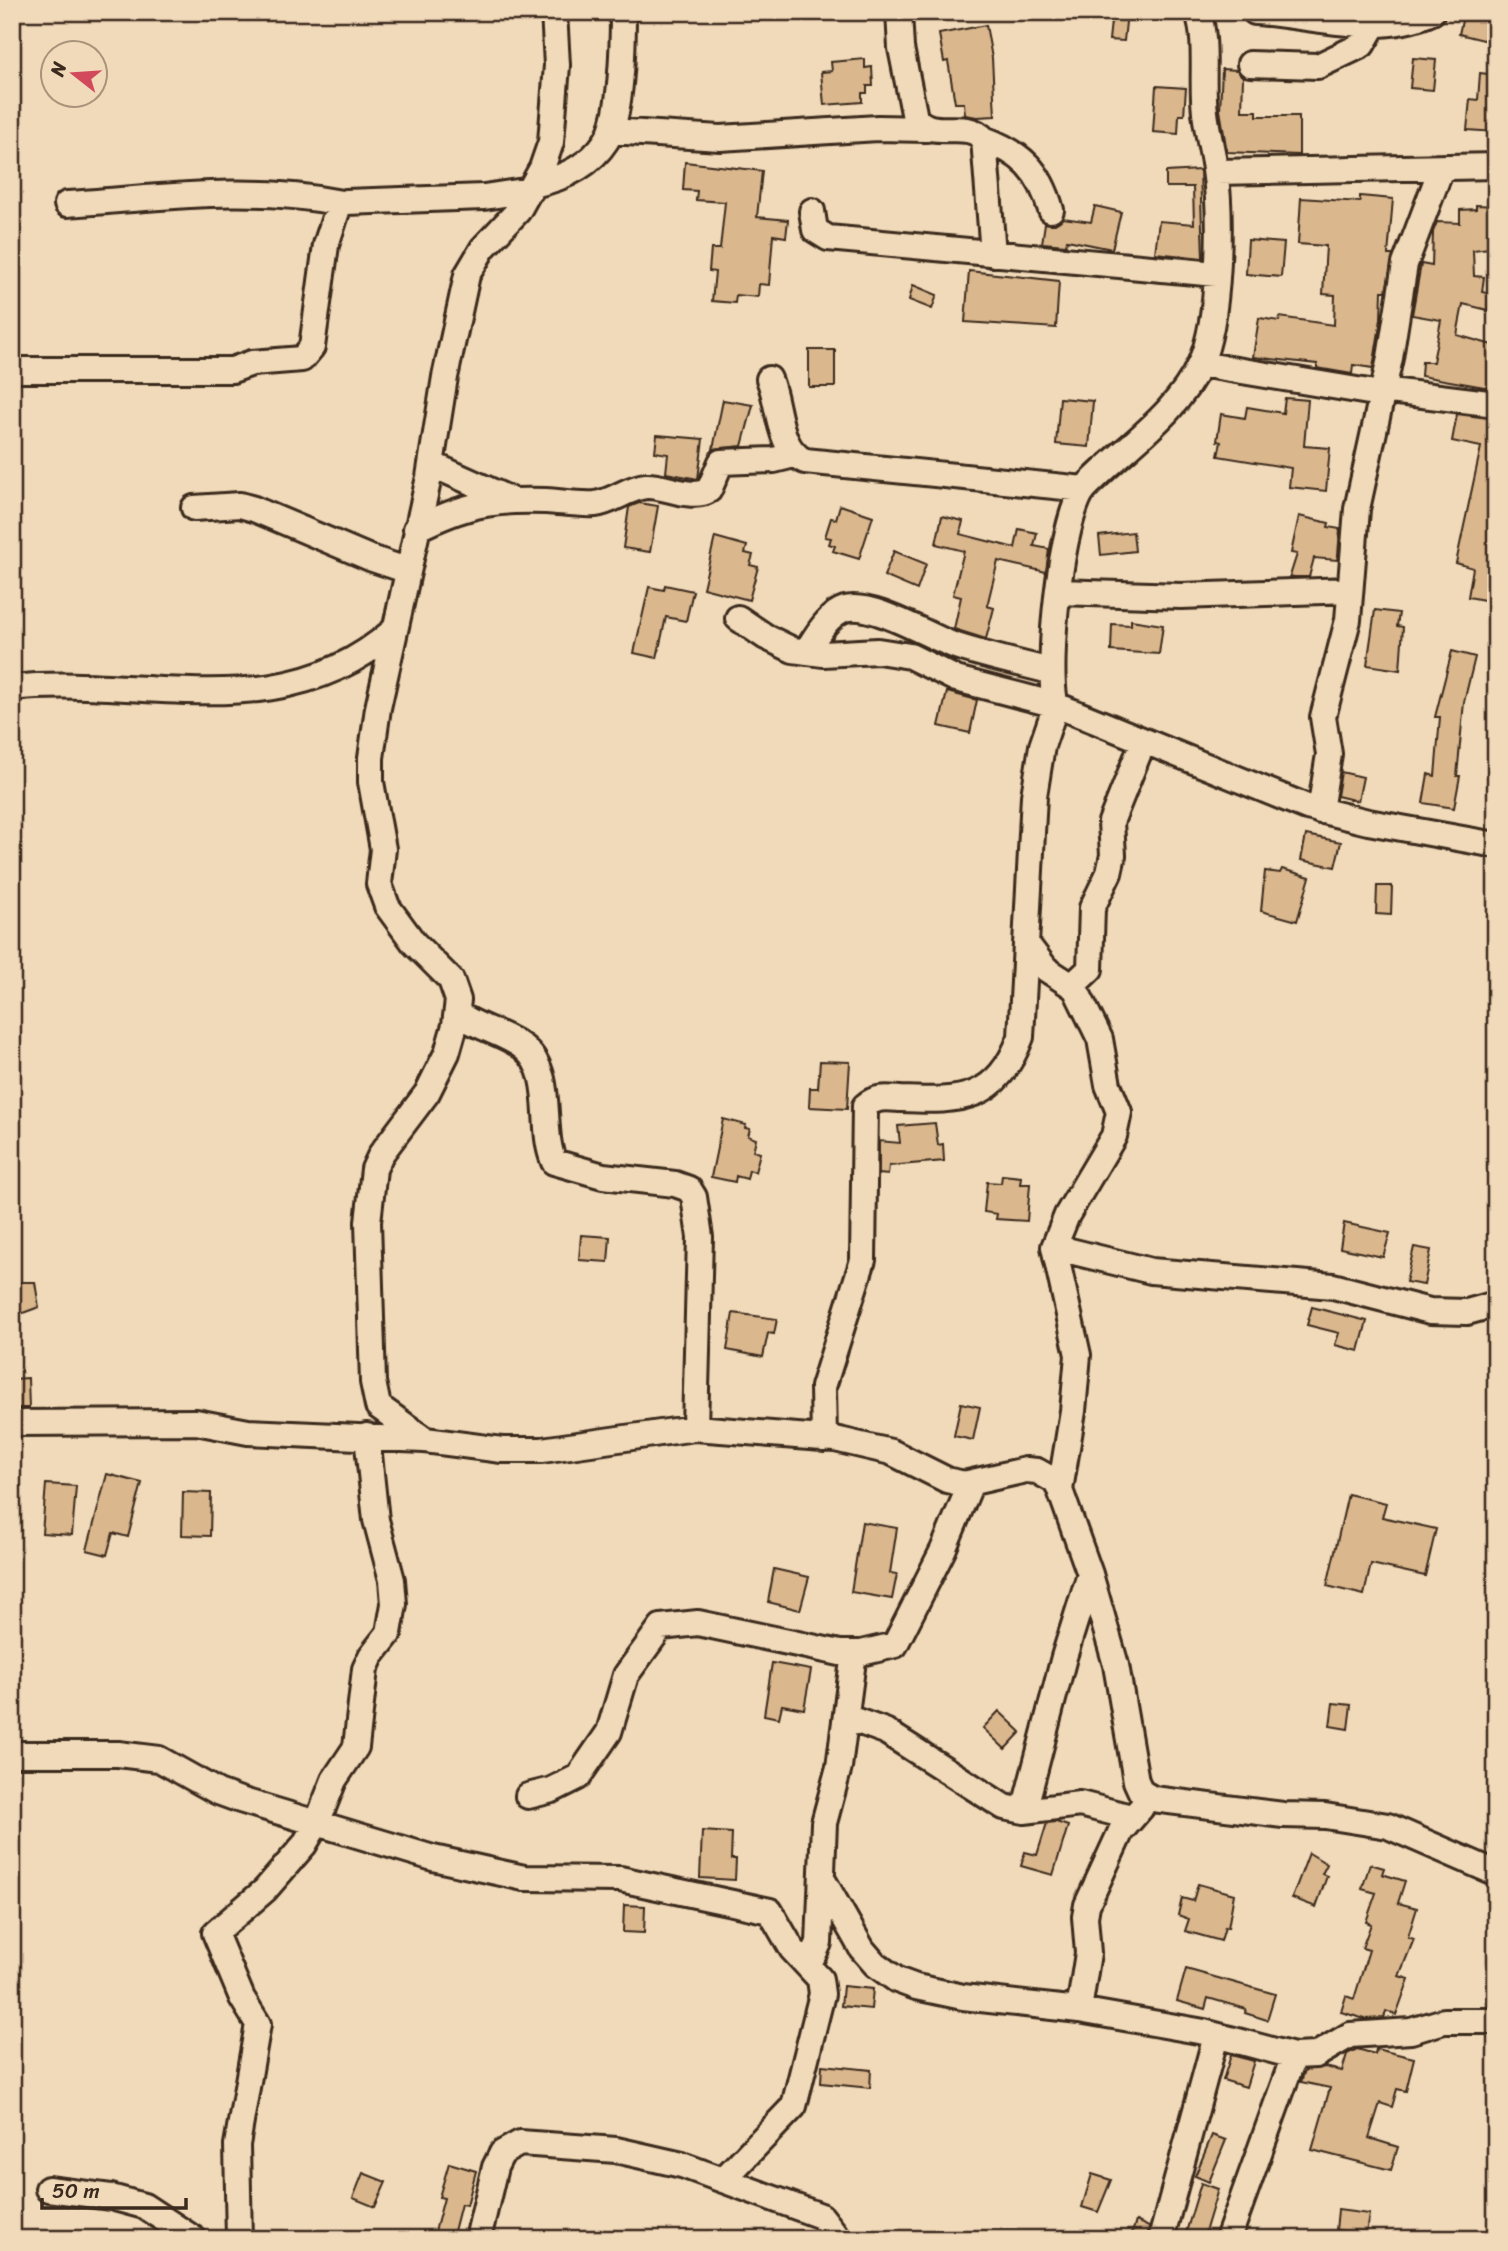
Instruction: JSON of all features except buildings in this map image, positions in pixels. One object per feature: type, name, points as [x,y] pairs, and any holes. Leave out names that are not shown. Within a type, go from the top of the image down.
[{"type":"street","points":[[425,1440],[392,1418],[378,1406],[375,1398],[370,1200],[377,1161],[427,1093],[447,1053],[458,1000],[451,980],[414,943],[387,906],[379,884],[383,849],[371,782],[371,758],[393,631],[432,464],[445,377],[467,275],[474,260],[518,211],[532,188],[551,142],[557,65],[554,12]]},
{"type":"street","points":[[67,204],[181,193],[298,196],[341,203],[484,197],[532,188],[559,179],[575,170],[600,149],[611,131],[619,90],[624,12]]},
{"type":"street","points":[[899,12],[911,111],[926,129]]},
{"type":"street","points":[[824,1439],[823,1387],[863,1260],[865,1106],[872,1100],[882,1098],[932,1100],[968,1096],[990,1087],[1006,1068],[1021,1037],[1034,796],[1042,746],[1056,705],[1050,671],[1059,592],[1072,515],[1084,489],[1176,399],[1200,364],[1210,326],[1216,274],[1216,172],[1205,112],[1198,12]]},
{"type":"street","points":[[1255,12],[1375,23],[1412,21],[1432,12]]},
{"type":"street","points":[[1250,64],[1318,66],[1362,46],[1375,23]]},
{"type":"street","points":[[611,131],[720,138],[878,128],[971,130],[1009,151],[1036,172],[1042,180],[1051,210]]},
{"type":"street","points":[[984,139],[993,254]]},
{"type":"street","points":[[1216,172],[1496,166]]},
{"type":"street","points":[[1320,811],[1329,754],[1323,717],[1328,689],[1344,645],[1357,509],[1405,264],[1441,169]]},
{"type":"street","points":[[12,370],[232,370],[252,363],[306,358],[315,331],[332,219],[341,203]]},
{"type":"street","points":[[812,212],[815,230],[823,237],[1216,274]]},
{"type":"street","points":[[1200,364],[1382,392],[1496,404]]},
{"type":"street","points":[[769,379],[776,395],[788,445],[794,456]]},
{"type":"street","points":[[416,529],[459,508],[515,502],[598,504],[627,489],[647,486],[698,494],[709,490],[721,462],[774,460],[794,456],[822,464],[1084,489]]},
{"type":"street","points":[[432,464],[515,502]]},
{"type":"street","points":[[194,508],[240,505],[254,509],[370,558],[406,570]]},
{"type":"street","points":[[1059,592],[1181,596],[1350,590]]},
{"type":"street","points":[[806,652],[826,624],[840,611],[850,608],[875,612],[953,645],[1050,671]]},
{"type":"street","points":[[738,618],[781,645],[806,652],[878,651],[910,656],[956,680],[1056,705],[1320,811],[1496,845]]},
{"type":"street","points":[[12,688],[99,686],[190,693],[277,687],[304,682],[332,672],[354,661],[393,631]]},
{"type":"street","points":[[1072,986],[1090,969],[1092,908],[1109,873],[1113,855],[1111,822],[1143,742]]},
{"type":"street","points":[[1027,944],[1046,970],[1072,986],[1100,1039],[1108,1085],[1119,1112],[1114,1136],[1067,1215],[1054,1247],[1078,1355],[1073,1411],[1060,1490]]},
{"type":"street","points":[[457,1013],[473,1025],[521,1046],[530,1054],[543,1090],[548,1140],[554,1162],[603,1176],[675,1184],[689,1189],[694,1197],[700,1237],[695,1427]]},
{"type":"street","points":[[1054,1247],[1151,1270],[1333,1286],[1430,1311],[1467,1312],[1496,1304]]},
{"type":"street","points":[[12,1423],[195,1422],[248,1432],[425,1440],[502,1450],[541,1450],[695,1427],[824,1439],[891,1452],[947,1480],[971,1483],[1026,1470],[1037,1471],[1055,1481],[1060,1490],[1090,1574],[1116,1665],[1136,1781],[1141,1792],[1153,1799],[1283,1815],[1325,1816],[1388,1826],[1496,1874]]},
{"type":"street","points":[[239,2239],[237,2145],[258,2024],[242,1998],[215,1933],[265,1890],[304,1845],[317,1823],[334,1780],[356,1747],[365,1669],[371,1656],[389,1633],[394,1616],[392,1580],[384,1558],[370,1481],[367,1436]]},
{"type":"street","points":[[528,1796],[552,1790],[578,1777],[609,1732],[626,1675],[661,1627],[698,1623],[854,1653],[889,1649],[898,1641],[971,1483]]},
{"type":"street","points":[[1024,1811],[1064,1657],[1090,1574]]},
{"type":"street","points":[[809,1964],[819,1943],[824,1882],[824,1823],[839,1767],[854,1653]]},
{"type":"street","points":[[846,1717],[885,1731],[1004,1807],[1024,1811],[1080,1804],[1131,1816]]},
{"type":"street","points":[[12,1754],[118,1754],[159,1759],[218,1792],[433,1858],[523,1878],[620,1879],[767,1909],[773,1913],[792,1949],[809,1964],[820,1979],[822,1994],[797,2101],[723,2180]]},
{"type":"street","points":[[1079,2010],[1088,1953],[1087,1905],[1131,1816],[1153,1799]]},
{"type":"street","points":[[824,1882],[862,1949],[875,1964],[897,1980],[963,1997],[1079,2010],[1216,2036],[1294,2056],[1321,2053],[1350,2035],[1411,2031],[1444,2021],[1496,2021]]},
{"type":"street","points":[[1161,2239],[1216,2036]]},
{"type":"street","points":[[1228,2239],[1294,2056]]},
{"type":"street","points":[[478,2239],[495,2167],[502,2153],[520,2143],[642,2154],[821,2216],[839,2239]]},
{"type":"street","points":[[48,2189],[111,2197],[144,2206],[194,2239]]},
{"type":"street","points":[[227,2239],[237,2200]]}]
